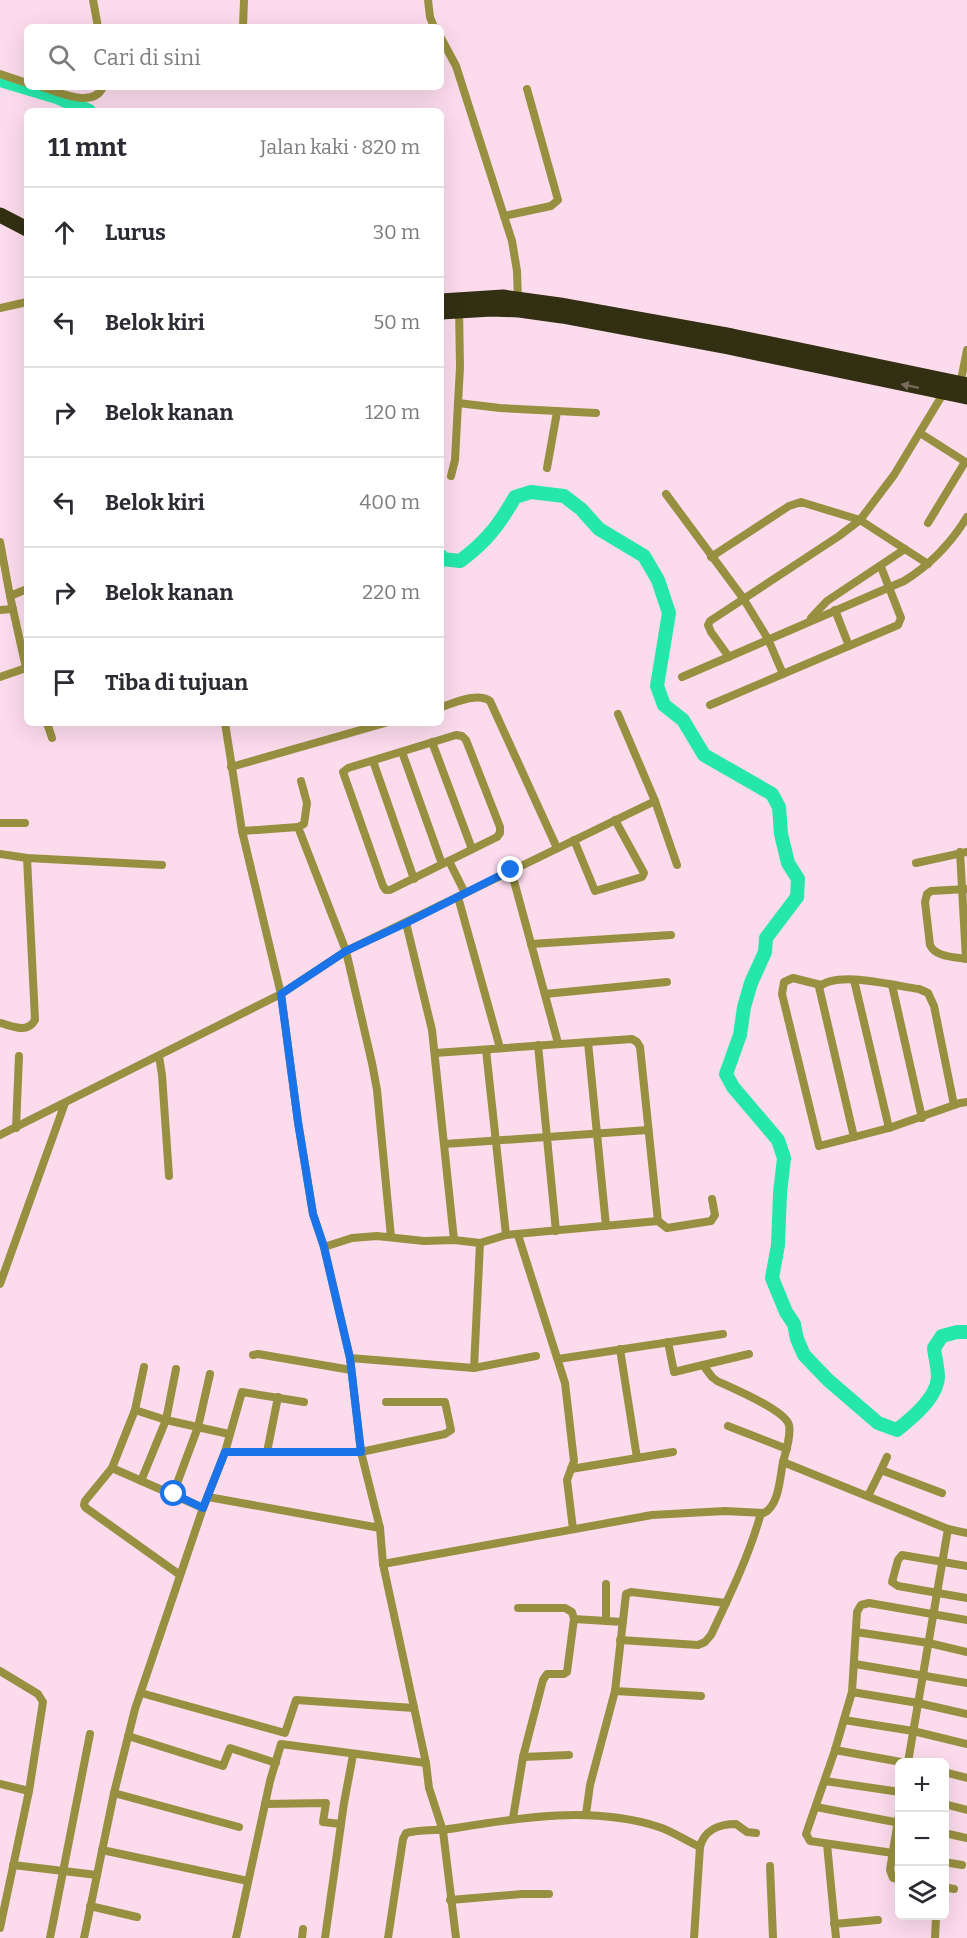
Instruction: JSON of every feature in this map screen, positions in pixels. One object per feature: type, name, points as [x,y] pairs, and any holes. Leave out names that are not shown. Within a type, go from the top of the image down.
[{"type":"highway","points":[[0,215],[24,227]]},
{"type":"highway","points":[[0,226],[24,237]]},
{"type":"highway","points":[[444,302],[459,306],[492,309],[518,304],[728,346],[812,358],[957,389]]},
{"type":"highway","points":[[444,311],[459,306]]},
{"type":"street","points":[[93,0],[97,24]]},
{"type":"street","points":[[243,24],[244,0]]},
{"type":"street","points":[[428,0],[433,24]]},
{"type":"street","points":[[444,44],[456,66],[516,258],[518,304]]},
{"type":"street","points":[[0,74],[24,81]]},
{"type":"street","points":[[504,216],[551,206],[558,200],[527,89]]},
{"type":"street","points":[[54,90],[87,98],[95,96],[100,90]]},
{"type":"street","points":[[0,308],[24,303]]},
{"type":"street","points":[[452,476],[458,403],[459,306]]},
{"type":"street","points":[[729,657],[711,632],[708,625],[712,619],[860,520],[894,475],[920,433],[957,389],[967,350]]},
{"type":"street","points":[[458,403],[596,414]]},
{"type":"street","points":[[547,468],[557,412]]},
{"type":"street","points":[[920,433],[966,462],[928,522]]},
{"type":"street","points":[[666,494],[743,598],[768,639],[783,674]]},
{"type":"street","points":[[711,557],[796,502],[860,520],[928,564]]},
{"type":"street","points":[[682,676],[904,581],[942,551],[967,517]]},
{"type":"street","points":[[0,542],[3,570],[24,656]]},
{"type":"street","points":[[809,621],[827,601],[905,549]]},
{"type":"street","points":[[710,705],[900,624],[901,618],[881,567]]},
{"type":"street","points":[[10,596],[24,590]]},
{"type":"street","points":[[0,610],[13,609]]},
{"type":"street","points":[[835,610],[849,646]]},
{"type":"street","points":[[0,677],[24,670]]},
{"type":"street","points":[[444,706],[474,698],[483,697],[490,701],[557,848]]},
{"type":"street","points":[[618,714],[655,801],[677,866]]},
{"type":"street","points":[[48,726],[52,738]]},
{"type":"street","points":[[225,726],[242,831],[281,994],[313,1214],[324,1247],[350,1358],[361,1452],[380,1528],[383,1564],[426,1763],[429,1788],[443,1831],[456,1938]]},
{"type":"street","points":[[231,767],[375,726]]},
{"type":"street","points":[[458,735],[464,737],[501,832],[497,837],[414,879],[390,890],[383,888],[343,772],[348,768],[432,742],[458,735]]},
{"type":"street","points":[[432,742],[472,849]]},
{"type":"street","points":[[402,752],[461,895],[500,1048]]},
{"type":"street","points":[[373,761],[414,879]]},
{"type":"street","points":[[242,831],[298,827],[306,822],[307,808],[301,781]]},
{"type":"street","points":[[0,1136],[281,994],[346,951],[655,801]]},
{"type":"street","points":[[574,840],[595,891],[642,877],[644,873],[615,820]]},
{"type":"street","points":[[0,823],[25,823]]},
{"type":"street","points":[[298,827],[346,951],[375,1077],[391,1237]]},
{"type":"street","points":[[916,863],[964,852],[967,959],[933,950],[930,945],[925,902],[927,894],[931,891],[964,889]]},
{"type":"street","points":[[0,854],[27,858],[162,865]]},
{"type":"street","points":[[0,1023],[26,1028],[31,1026],[35,1020],[27,858]]},
{"type":"street","points":[[511,870],[558,1043]]},
{"type":"street","points":[[406,923],[429,1015],[435,1053],[454,1240]]},
{"type":"street","points":[[531,944],[671,935]]},
{"type":"street","points":[[954,1105],[931,997],[924,991],[854,980],[821,985],[793,978],[784,982],[782,994],[819,1146],[889,1128],[967,1102]]},
{"type":"street","points":[[854,980],[889,1128]]},
{"type":"street","points":[[545,994],[667,982]]},
{"type":"street","points":[[821,985],[819,987],[854,1137]]},
{"type":"street","points":[[892,985],[922,1118]]},
{"type":"street","points":[[435,1053],[632,1039],[639,1043],[658,1221]]},
{"type":"street","points":[[588,1042],[606,1226]]},
{"type":"street","points":[[538,1045],[556,1231]]},
{"type":"street","points":[[486,1050],[506,1235]]},
{"type":"street","points":[[16,1128],[19,1056]]},
{"type":"street","points":[[159,1056],[169,1176]]},
{"type":"street","points":[[0,1284],[65,1103]]},
{"type":"street","points":[[445,1144],[648,1130]]},
{"type":"street","points":[[324,1247],[358,1237],[480,1243],[506,1235],[658,1221],[667,1228],[711,1221],[715,1218],[712,1199]]},
{"type":"street","points":[[518,1235],[558,1359],[567,1398],[574,1461],[567,1480],[573,1530]]},
{"type":"street","points":[[474,1368],[480,1243]]},
{"type":"street","points":[[558,1359],[723,1334]]},
{"type":"street","points":[[668,1342],[674,1372],[749,1354]]},
{"type":"street","points":[[620,1349],[637,1458]]},
{"type":"street","points":[[253,1355],[351,1370]]},
{"type":"street","points":[[350,1358],[474,1368],[536,1356]]},
{"type":"street","points":[[383,1564],[652,1515],[725,1511],[761,1513],[770,1510],[774,1504],[787,1449],[789,1426],[786,1420],[766,1404],[711,1377],[703,1365]]},
{"type":"street","points":[[144,1366],[135,1410],[112,1468],[86,1501],[85,1507],[180,1575]]},
{"type":"street","points":[[141,1481],[166,1420],[176,1369]]},
{"type":"street","points":[[174,1494],[198,1427],[210,1374]]},
{"type":"street","points":[[84,1938],[128,1736],[180,1575],[225,1452],[242,1392],[304,1402]]},
{"type":"street","points":[[267,1452],[278,1397]]},
{"type":"street","points":[[225,1452],[361,1452],[445,1434],[451,1430],[447,1405],[443,1401],[386,1402]]},
{"type":"street","points":[[135,1410],[166,1420],[229,1434]]},
{"type":"street","points":[[728,1426],[787,1449]]},
{"type":"street","points":[[571,1469],[674,1452]]},
{"type":"street","points":[[868,1496],[887,1456]]},
{"type":"street","points":[[783,1462],[948,1529],[967,1533]]},
{"type":"street","points":[[112,1468],[203,1508]]},
{"type":"street","points":[[881,1470],[942,1493]]},
{"type":"street","points":[[208,1497],[380,1528]]},
{"type":"street","points":[[620,1640],[702,1644],[710,1638],[754,1539],[761,1513]]},
{"type":"street","points":[[909,1758],[948,1529]]},
{"type":"street","points":[[967,1566],[903,1555],[898,1560],[892,1582],[898,1586],[967,1598]]},
{"type":"street","points":[[606,1584],[606,1621]]},
{"type":"street","points":[[586,1814],[590,1785],[615,1691],[625,1597],[631,1592],[726,1603]]},
{"type":"street","points":[[895,1853],[827,1844],[807,1838],[806,1834],[852,1692],[857,1612],[861,1605],[866,1603],[967,1620]]},
{"type":"street","points":[[513,1818],[523,1757],[544,1677],[549,1674],[564,1674],[568,1670],[574,1619],[570,1610],[565,1608],[518,1608]]},
{"type":"street","points":[[574,1619],[623,1622]]},
{"type":"street","points":[[856,1632],[929,1643],[967,1652]]},
{"type":"street","points":[[855,1664],[967,1683]]},
{"type":"street","points":[[0,1671],[38,1694],[43,1702],[29,1791],[0,1928]]},
{"type":"street","points":[[615,1691],[701,1696]]},
{"type":"street","points":[[141,1692],[285,1733]]},
{"type":"street","points":[[852,1692],[967,1714]]},
{"type":"street","points":[[236,1938],[265,1804],[281,1744],[297,1700],[414,1708]]},
{"type":"street","points":[[844,1720],[913,1731],[967,1744]]},
{"type":"street","points":[[50,1938],[90,1734]]},
{"type":"street","points":[[128,1736],[223,1766],[230,1748],[276,1763]]},
{"type":"street","points":[[281,1744],[426,1763]]},
{"type":"street","points":[[835,1750],[895,1761]]},
{"type":"street","points":[[325,1938],[353,1755]]},
{"type":"street","points":[[523,1757],[569,1755]]},
{"type":"street","points":[[949,1774],[967,1778]]},
{"type":"street","points":[[825,1780],[895,1791]]},
{"type":"street","points":[[0,1784],[29,1791]]},
{"type":"street","points":[[114,1792],[239,1827]]},
{"type":"street","points":[[265,1804],[326,1803],[323,1822],[341,1824]]},
{"type":"street","points":[[949,1805],[967,1810]]},
{"type":"street","points":[[816,1807],[895,1822]]},
{"type":"street","points":[[388,1938],[404,1836],[409,1832],[443,1831],[513,1818],[586,1814],[658,1827],[679,1834],[700,1847]]},
{"type":"street","points":[[694,1938],[700,1847],[703,1838],[710,1831],[735,1824],[747,1832],[756,1833]]},
{"type":"street","points":[[949,1834],[967,1838]]},
{"type":"street","points":[[827,1844],[836,1938]]},
{"type":"street","points":[[102,1850],[248,1881]]},
{"type":"street","points":[[895,1856],[890,1874],[895,1879]]},
{"type":"street","points":[[949,1863],[962,1865]]},
{"type":"street","points":[[13,1865],[97,1875]]},
{"type":"street","points":[[770,1866],[774,1938]]},
{"type":"street","points":[[450,1900],[549,1894]]},
{"type":"street","points":[[90,1906],[136,1917]]},
{"type":"street","points":[[834,1924],[879,1920]]},
{"type":"street","points":[[935,1938],[936,1920]]},
{"type":"waterway","points":[[0,80],[24,87]]},
{"type":"waterway","points":[[34,90],[82,108]]},
{"type":"waterway","points":[[444,559],[460,561],[491,532],[515,497],[531,492],[564,496],[581,509],[599,529],[644,556],[658,580],[669,613],[657,686],[664,705],[683,720],[704,755],[772,794],[779,807],[781,834],[788,863],[798,879],[797,897],[766,938],[765,952],[751,983],[744,1007],[740,1035],[726,1074],[733,1087],[778,1140],[784,1158],[778,1245],[772,1278],[786,1312],[794,1324],[797,1339],[804,1355],[828,1380],[878,1423],[897,1430],[923,1407],[937,1385],[938,1370],[934,1348],[942,1336],[967,1332]]},
{"type":"route","points":[[174,1494],[203,1508],[225,1452],[361,1452],[350,1358],[324,1247],[313,1214],[281,994],[346,951],[511,870]]}]
